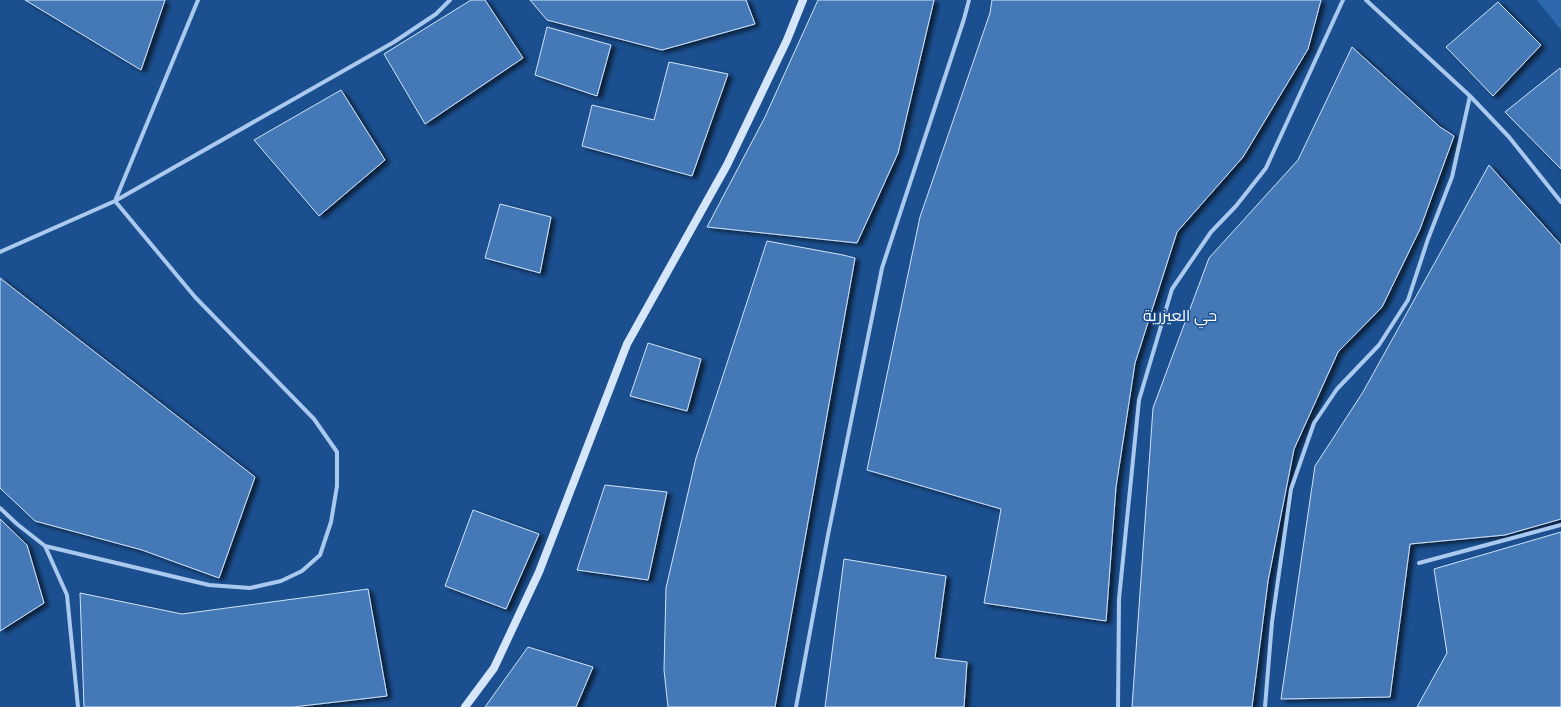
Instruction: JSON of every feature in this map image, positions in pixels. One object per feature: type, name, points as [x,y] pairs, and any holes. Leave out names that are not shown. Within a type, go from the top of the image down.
[{"type":"street","points":[[115,201],[198,0]]},
{"type":"street","points":[[0,252],[115,201],[394,42],[436,14],[450,0]]},
{"type":"street","points":[[465,707],[494,668],[539,572],[627,344],[728,165],[788,40],[803,0]]},
{"type":"street","points":[[796,707],[828,535],[882,268],[969,0]]},
{"type":"street","points":[[1118,707],[1119,600],[1139,400],[1172,290],[1211,232],[1236,206],[1266,168],[1343,0]]},
{"type":"street","points":[[1366,0],[1470,96],[1509,137],[1561,202]]},
{"type":"street","points":[[1265,707],[1272,622],[1291,489],[1314,423],[1337,389],[1379,346],[1408,300],[1428,239],[1452,177],[1470,96]]},
{"type":"street","points":[[0,508],[17,524],[45,546],[209,585],[250,588],[281,581],[302,571],[320,556],[331,522],[337,486],[337,452],[314,420],[195,297],[115,201]]},
{"type":"street","points":[[1419,562],[1561,525]]},
{"type":"street","points":[[45,546],[67,594],[78,707]]},
{"type":"shaded area","points":[[1537,0],[1561,0],[1561,30]]},
{"type":"building","points":[[25,0],[165,0],[141,70]]},
{"type":"building","points":[[471,0],[485,0],[523,58],[425,124],[384,54]]},
{"type":"building","points":[[530,0],[746,0],[755,24],[662,50],[547,20]]},
{"type":"building","points":[[818,0],[934,0],[898,153],[857,243],[707,227],[765,117]]},
{"type":"building","points":[[992,0],[1321,0],[1308,49],[1243,157],[1177,232],[1135,363],[1116,487],[1106,621],[984,603],[1001,509],[867,470],[920,217],[990,13]]},
{"type":"building","points":[[1498,2],[1541,45],[1493,96],[1446,47]]},
{"type":"building","points":[[547,27],[611,45],[597,96],[535,75]]},
{"type":"building","points":[[1352,47],[1440,127],[1454,136],[1420,229],[1382,307],[1338,352],[1294,449],[1268,581],[1252,707],[1132,707],[1153,408],[1209,258],[1298,160]]},
{"type":"building","points":[[669,62],[728,74],[692,176],[582,146],[592,105],[654,120]]},
{"type":"building","points":[[1560,68],[1561,69],[1561,169],[1505,112]]},
{"type":"building","points":[[341,90],[385,160],[319,216],[254,140]]},
{"type":"building","points":[[1489,165],[1561,245],[1561,519],[1505,535],[1410,544],[1390,697],[1281,699],[1315,466],[1363,392]]},
{"type":"building","points":[[500,204],[551,217],[540,273],[485,258]]},
{"type":"building","points":[[767,241],[855,258],[775,707],[668,707],[664,670],[666,588],[696,458]]},
{"type":"building","points":[[0,278],[255,477],[219,578],[142,550],[35,521],[0,488]]},
{"type":"building","points":[[648,343],[701,359],[687,411],[630,396]]},
{"type":"building","points":[[605,485],[667,492],[648,580],[577,570]]},
{"type":"building","points":[[473,510],[539,534],[506,609],[445,586]]},
{"type":"building","points":[[0,519],[27,545],[44,603],[0,631]]},
{"type":"building","points":[[1561,532],[1561,707],[1417,707],[1447,653],[1434,569]]},
{"type":"building","points":[[844,559],[946,576],[935,658],[967,662],[964,707],[825,707]]},
{"type":"building","points":[[368,589],[387,696],[293,707],[84,707],[80,593],[182,614]]},
{"type":"building","points":[[528,647],[593,667],[576,707],[485,707]]},
{"type":"district","name":"حي العيزرية","points":[[1180,315]]}]
